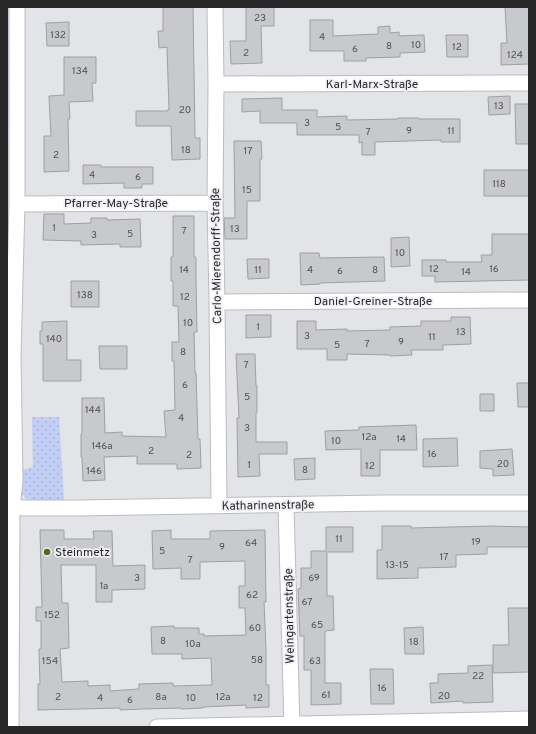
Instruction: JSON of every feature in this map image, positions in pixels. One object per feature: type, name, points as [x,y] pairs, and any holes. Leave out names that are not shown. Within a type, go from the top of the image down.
[{"type":"street","points":[[11,727],[10,506],[15,482],[13,356],[17,204],[17,7]]},
{"type":"street","name":"Carlo-Mierendorff-Straße","points":[[215,7],[215,203],[219,506]]},
{"type":"street","name":"Karl-Marx-Straße","points":[[216,84],[529,83]]},
{"type":"street","name":"Pfarrer-May-Straße","points":[[17,204],[215,203]]},
{"type":"street","name":"Daniel-Greiner-Straße","points":[[217,302],[529,300]]},
{"type":"street","name":"Katharinenstraße","points":[[10,506],[23,508],[78,508],[529,503]]},
{"type":"street","name":"Weingartenstraße","points":[[286,505],[292,726]]},
{"type":"street","points":[[157,727],[292,726],[529,719]]},
{"type":"green space","points":[[7,7],[10,7],[7,281]]},
{"type":"green space","points":[[32,417],[59,417],[64,500],[29,500],[25,498],[21,491],[20,471],[33,467]]},
{"type":"building","points":[[163,7],[193,7],[195,138],[200,138],[200,159],[172,160],[171,126],[136,126],[136,111],[168,111],[169,109],[167,47],[159,48],[158,31],[163,31]]},
{"type":"building","points":[[246,7],[274,7],[274,26],[261,26],[262,63],[231,64],[230,41],[246,41]]},
{"type":"building","points":[[505,7],[529,7],[529,64],[501,65],[501,43],[507,43]]},
{"type":"building","points":[[310,20],[333,20],[333,36],[378,34],[378,27],[390,26],[390,33],[399,32],[399,36],[424,35],[425,52],[400,53],[400,57],[366,58],[366,61],[344,61],[344,51],[310,51]]},
{"type":"building","points":[[69,22],[69,46],[47,46],[46,23]]},
{"type":"building","points":[[446,35],[468,35],[468,57],[447,57]]},
{"type":"building","points":[[64,57],[96,57],[96,83],[92,83],[93,101],[69,102],[69,171],[44,172],[44,136],[51,136],[49,96],[64,95]]},
{"type":"building","points":[[510,96],[510,114],[489,115],[488,97]]},
{"type":"building","points":[[282,98],[282,110],[317,110],[317,117],[347,116],[347,120],[398,118],[460,119],[460,142],[441,142],[441,140],[375,142],[375,155],[362,155],[362,142],[359,143],[359,135],[297,135],[297,123],[260,123],[260,111],[242,112],[242,99]]},
{"type":"building","points":[[515,104],[529,104],[529,144],[516,144]]},
{"type":"building","points":[[234,141],[261,141],[262,159],[260,159],[260,201],[247,201],[247,239],[225,239],[224,218],[235,218]]},
{"type":"building","points":[[83,165],[101,165],[101,167],[153,167],[153,184],[142,184],[142,188],[124,188],[124,183],[83,184]]},
{"type":"building","points":[[484,170],[529,170],[529,196],[484,196]]},
{"type":"building","points":[[44,214],[64,214],[64,224],[91,223],[91,218],[107,218],[107,220],[140,219],[141,247],[120,247],[120,244],[81,245],[81,241],[43,240]]},
{"type":"building","points":[[173,216],[194,216],[197,332],[194,332],[195,373],[201,468],[177,469],[177,464],[137,464],[137,456],[104,457],[105,480],[83,481],[81,457],[82,398],[104,398],[105,433],[122,432],[122,436],[166,437],[164,411],[175,410],[172,342],[179,342],[178,306],[173,306],[173,281],[171,281],[171,257],[173,257]]},
{"type":"building","points":[[492,234],[529,234],[529,280],[435,282],[435,276],[422,276],[422,260],[482,262],[481,255],[492,255]]},
{"type":"building","points":[[409,237],[410,266],[391,267],[391,238]]},
{"type":"building","points":[[300,253],[319,253],[320,258],[384,257],[385,281],[301,285]]},
{"type":"building","points":[[247,259],[269,259],[269,278],[248,279]]},
{"type":"building","points":[[71,281],[99,281],[99,307],[71,307]]},
{"type":"building","points":[[246,315],[271,315],[271,337],[246,338]]},
{"type":"building","points":[[451,317],[470,317],[471,344],[443,345],[443,350],[411,350],[412,355],[390,356],[347,354],[347,360],[327,360],[327,349],[297,349],[297,321],[316,321],[316,330],[390,330],[390,327],[421,326],[421,321],[451,321]]},
{"type":"building","points":[[67,321],[67,360],[81,360],[81,381],[43,381],[43,344],[40,344],[42,322]]},
{"type":"building","points":[[99,346],[127,346],[127,369],[100,369]]},
{"type":"building","points":[[236,354],[255,354],[257,386],[256,442],[287,442],[287,454],[259,454],[260,476],[238,477],[237,418],[239,418]]},
{"type":"building","points":[[517,383],[529,383],[529,407],[518,407]]},
{"type":"building","points":[[480,394],[494,394],[494,411],[480,411]]},
{"type":"building","points":[[416,425],[417,450],[380,450],[380,476],[361,476],[361,449],[326,450],[325,431],[359,430],[359,427]]},
{"type":"building","points":[[457,438],[458,466],[423,467],[423,439]]},
{"type":"building","points":[[512,449],[514,475],[493,476],[493,469],[480,468],[480,451]]},
{"type":"building","points":[[315,458],[315,479],[295,480],[294,459]]},
{"type":"building","points":[[382,526],[411,526],[411,528],[491,526],[529,527],[529,547],[487,547],[487,554],[456,555],[456,567],[418,568],[418,578],[377,579],[377,550],[382,550]]},
{"type":"building","points":[[326,527],[353,527],[353,552],[327,552],[327,596],[333,596],[334,630],[325,631],[325,683],[341,683],[341,704],[311,705],[311,670],[304,670],[304,636],[300,636],[298,589],[301,588],[301,568],[311,568],[311,551],[326,551]]},
{"type":"building","points":[[40,530],[64,530],[64,539],[94,539],[93,531],[112,531],[113,566],[145,565],[145,589],[112,590],[112,602],[96,602],[96,565],[61,565],[62,603],[68,603],[69,648],[60,649],[62,682],[88,681],[88,686],[110,685],[110,691],[139,689],[139,684],[173,683],[173,686],[212,685],[211,658],[182,659],[182,654],[152,654],[151,627],[174,626],[174,628],[199,628],[199,634],[204,634],[204,636],[246,635],[245,608],[239,608],[239,586],[245,586],[245,561],[200,562],[200,579],[181,579],[181,568],[153,569],[152,531],[171,530],[171,539],[210,539],[210,531],[265,530],[266,602],[264,602],[266,685],[269,685],[269,707],[246,708],[246,705],[181,709],[120,710],[120,708],[38,710],[41,621],[36,621],[36,607],[42,607]]},
{"type":"building","points":[[508,608],[529,608],[529,672],[493,673],[493,645],[509,645]]},
{"type":"building","points":[[423,627],[424,654],[405,654],[404,628]]},
{"type":"building","points":[[492,665],[493,702],[463,703],[463,701],[431,703],[430,683],[438,683],[438,674],[468,673],[468,666]]},
{"type":"building","points":[[370,669],[393,669],[394,704],[371,704]]},
{"type":"place","name":"Steinmetz","points":[[47,552]]}]
